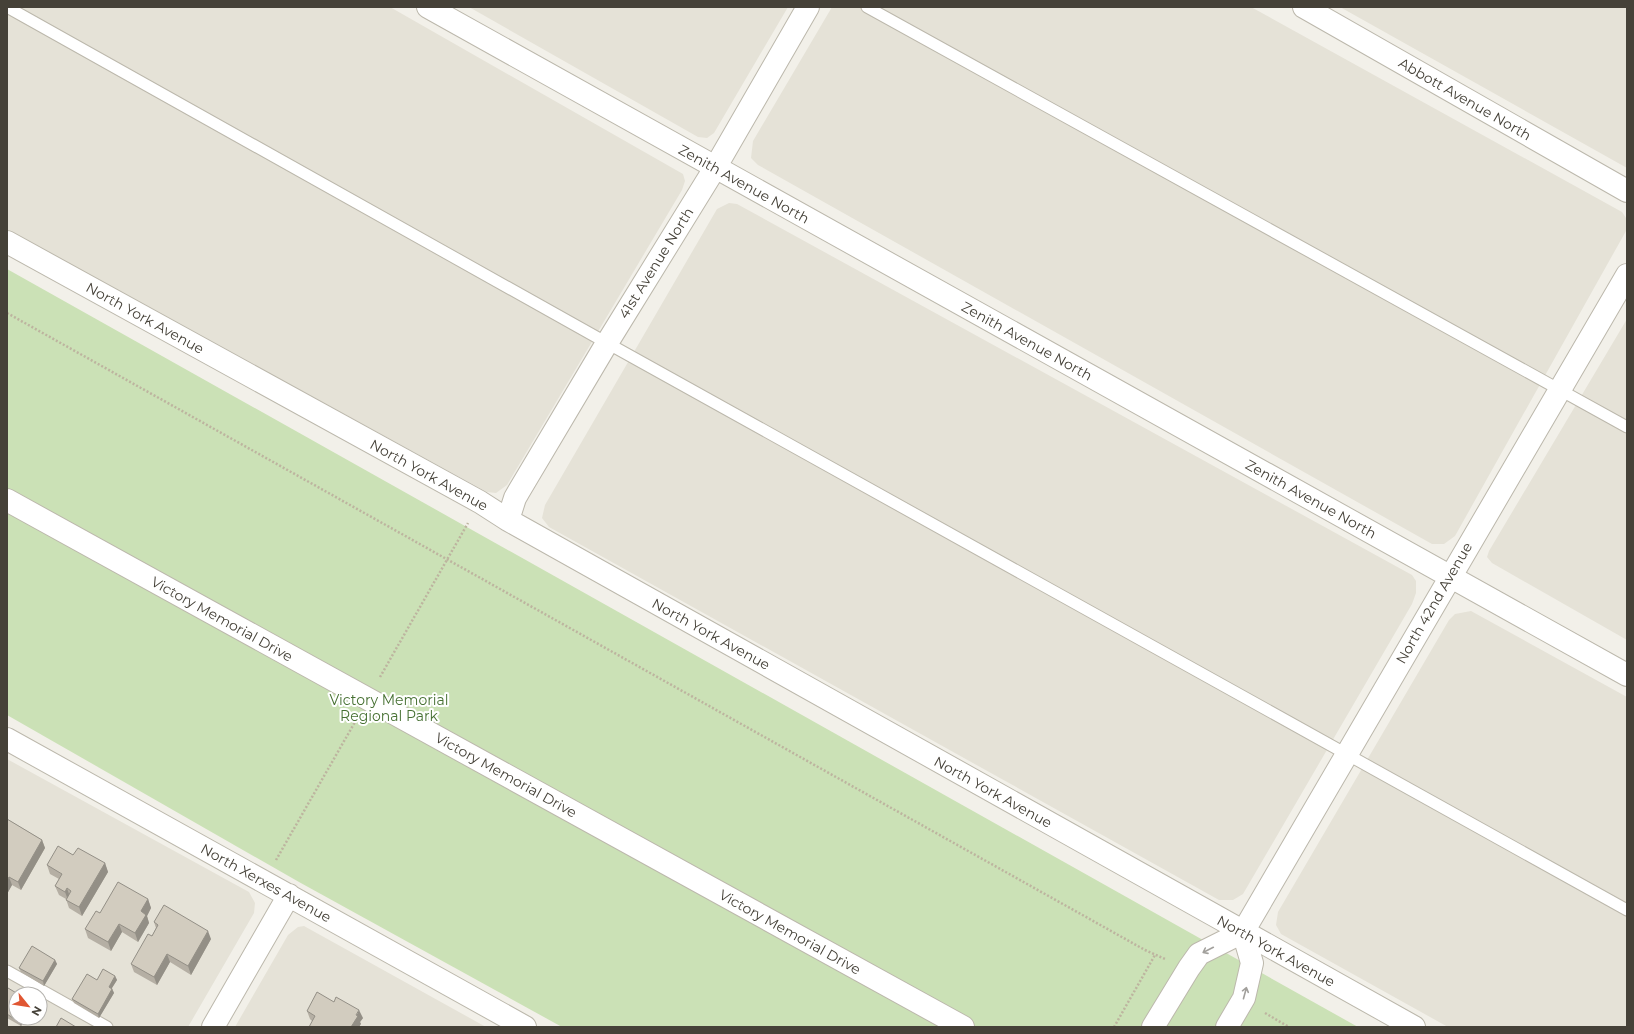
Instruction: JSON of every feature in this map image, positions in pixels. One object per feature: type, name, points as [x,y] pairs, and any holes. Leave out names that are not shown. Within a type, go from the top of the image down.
[{"type":"street","name":"Zenith Avenue North","points":[[428,7],[1627,675]]},
{"type":"street","name":"41st Avenue North","points":[[508,520],[515,498],[607,343],[715,168],[808,7]]},
{"type":"street","name":"Abbott Avenue North","points":[[1304,7],[1627,191]]},
{"type":"street","name":"North York Avenue","points":[[7,242],[480,502],[508,520],[1414,1027]]},
{"type":"street","name":"North 42nd Avenue","points":[[1243,932],[1627,275]]},
{"type":"street","name":"Victory Memorial Drive","points":[[7,500],[963,1027]]},
{"type":"street","name":"North Xerxes Avenue","points":[[7,739],[525,1027]]},
{"type":"street","points":[[212,1027],[289,895]]},
{"type":"street","points":[[1153,1027],[1199,954],[1243,932],[1252,963],[1244,998],[1227,1027]]},
{"type":"lane","points":[[7,7],[607,343],[1627,910]]},
{"type":"lane","points":[[867,7],[1627,427]]},
{"type":"lane","points":[[7,971],[107,1027]]},
{"type":"path","points":[[7,313],[1155,955],[1189,968]]},
{"type":"path","points":[[1114,1027],[1155,955]]},
{"type":"path","points":[[1244,998],[1271,1017],[1289,1027]]},
{"type":"shaded area","points":[[7,7],[390,7],[683,174],[685,181],[682,190],[507,485],[496,493],[487,492],[7,230]]},
{"type":"shaded area","points":[[469,7],[788,7],[714,133],[707,138],[698,137]]},
{"type":"shaded area","points":[[832,7],[1251,7],[1622,212],[1626,218],[1626,231],[1455,536],[1444,544],[1432,544],[758,165],[751,158],[753,141]]},
{"type":"shaded area","points":[[1340,7],[1627,7],[1627,168]]},
{"type":"shaded area","points":[[729,203],[737,204],[1412,575],[1416,581],[1416,593],[1412,604],[1243,894],[1233,900],[1219,900],[549,527],[542,518],[545,505],[717,209]]},
{"type":"shaded area","points":[[1627,319],[1627,640],[1492,563],[1487,557],[1489,551]]},
{"type":"shaded area","points":[[1471,611],[1627,697],[1627,1027],[1448,1027],[1281,934],[1276,925],[1278,912],[1449,620],[1455,614]]},
{"type":"shaded area","points":[[7,759],[249,892],[255,903],[254,913],[188,1027],[7,1027]]},
{"type":"shaded area","points":[[304,926],[486,1027],[235,1027],[288,935],[298,927]]},
{"type":"green space","name":"Victory Memorial Regional Park","points":[[7,269],[1358,1027],[562,1027],[299,882],[7,715]]},
{"type":"building","points":[[7,819],[42,840],[18,882],[9,877],[7,881]]},
{"type":"building","points":[[58,846],[73,855],[78,848],[105,863],[79,907],[66,900],[71,891],[67,888],[65,892],[55,886],[62,874],[47,865]]},
{"type":"building","points":[[118,882],[148,899],[141,911],[146,915],[135,933],[119,924],[108,942],[85,929],[96,911],[100,913]]},
{"type":"building","points":[[164,905],[208,931],[188,966],[167,954],[154,977],[131,964],[148,934],[152,936],[158,925],[154,922]]},
{"type":"building","points":[[32,946],[55,960],[43,981],[19,968]]},
{"type":"building","points":[[103,969],[115,976],[109,987],[112,989],[98,1014],[72,999],[87,974],[97,980]]},
{"type":"building","points":[[8,988],[8,1015],[7,1014]]},
{"type":"building","points":[[317,992],[334,1002],[336,997],[359,1010],[356,1015],[358,1016],[351,1027],[309,1027],[315,1016],[307,1011]]},
{"type":"building","points":[[61,1018],[76,1027],[56,1027]]}]
